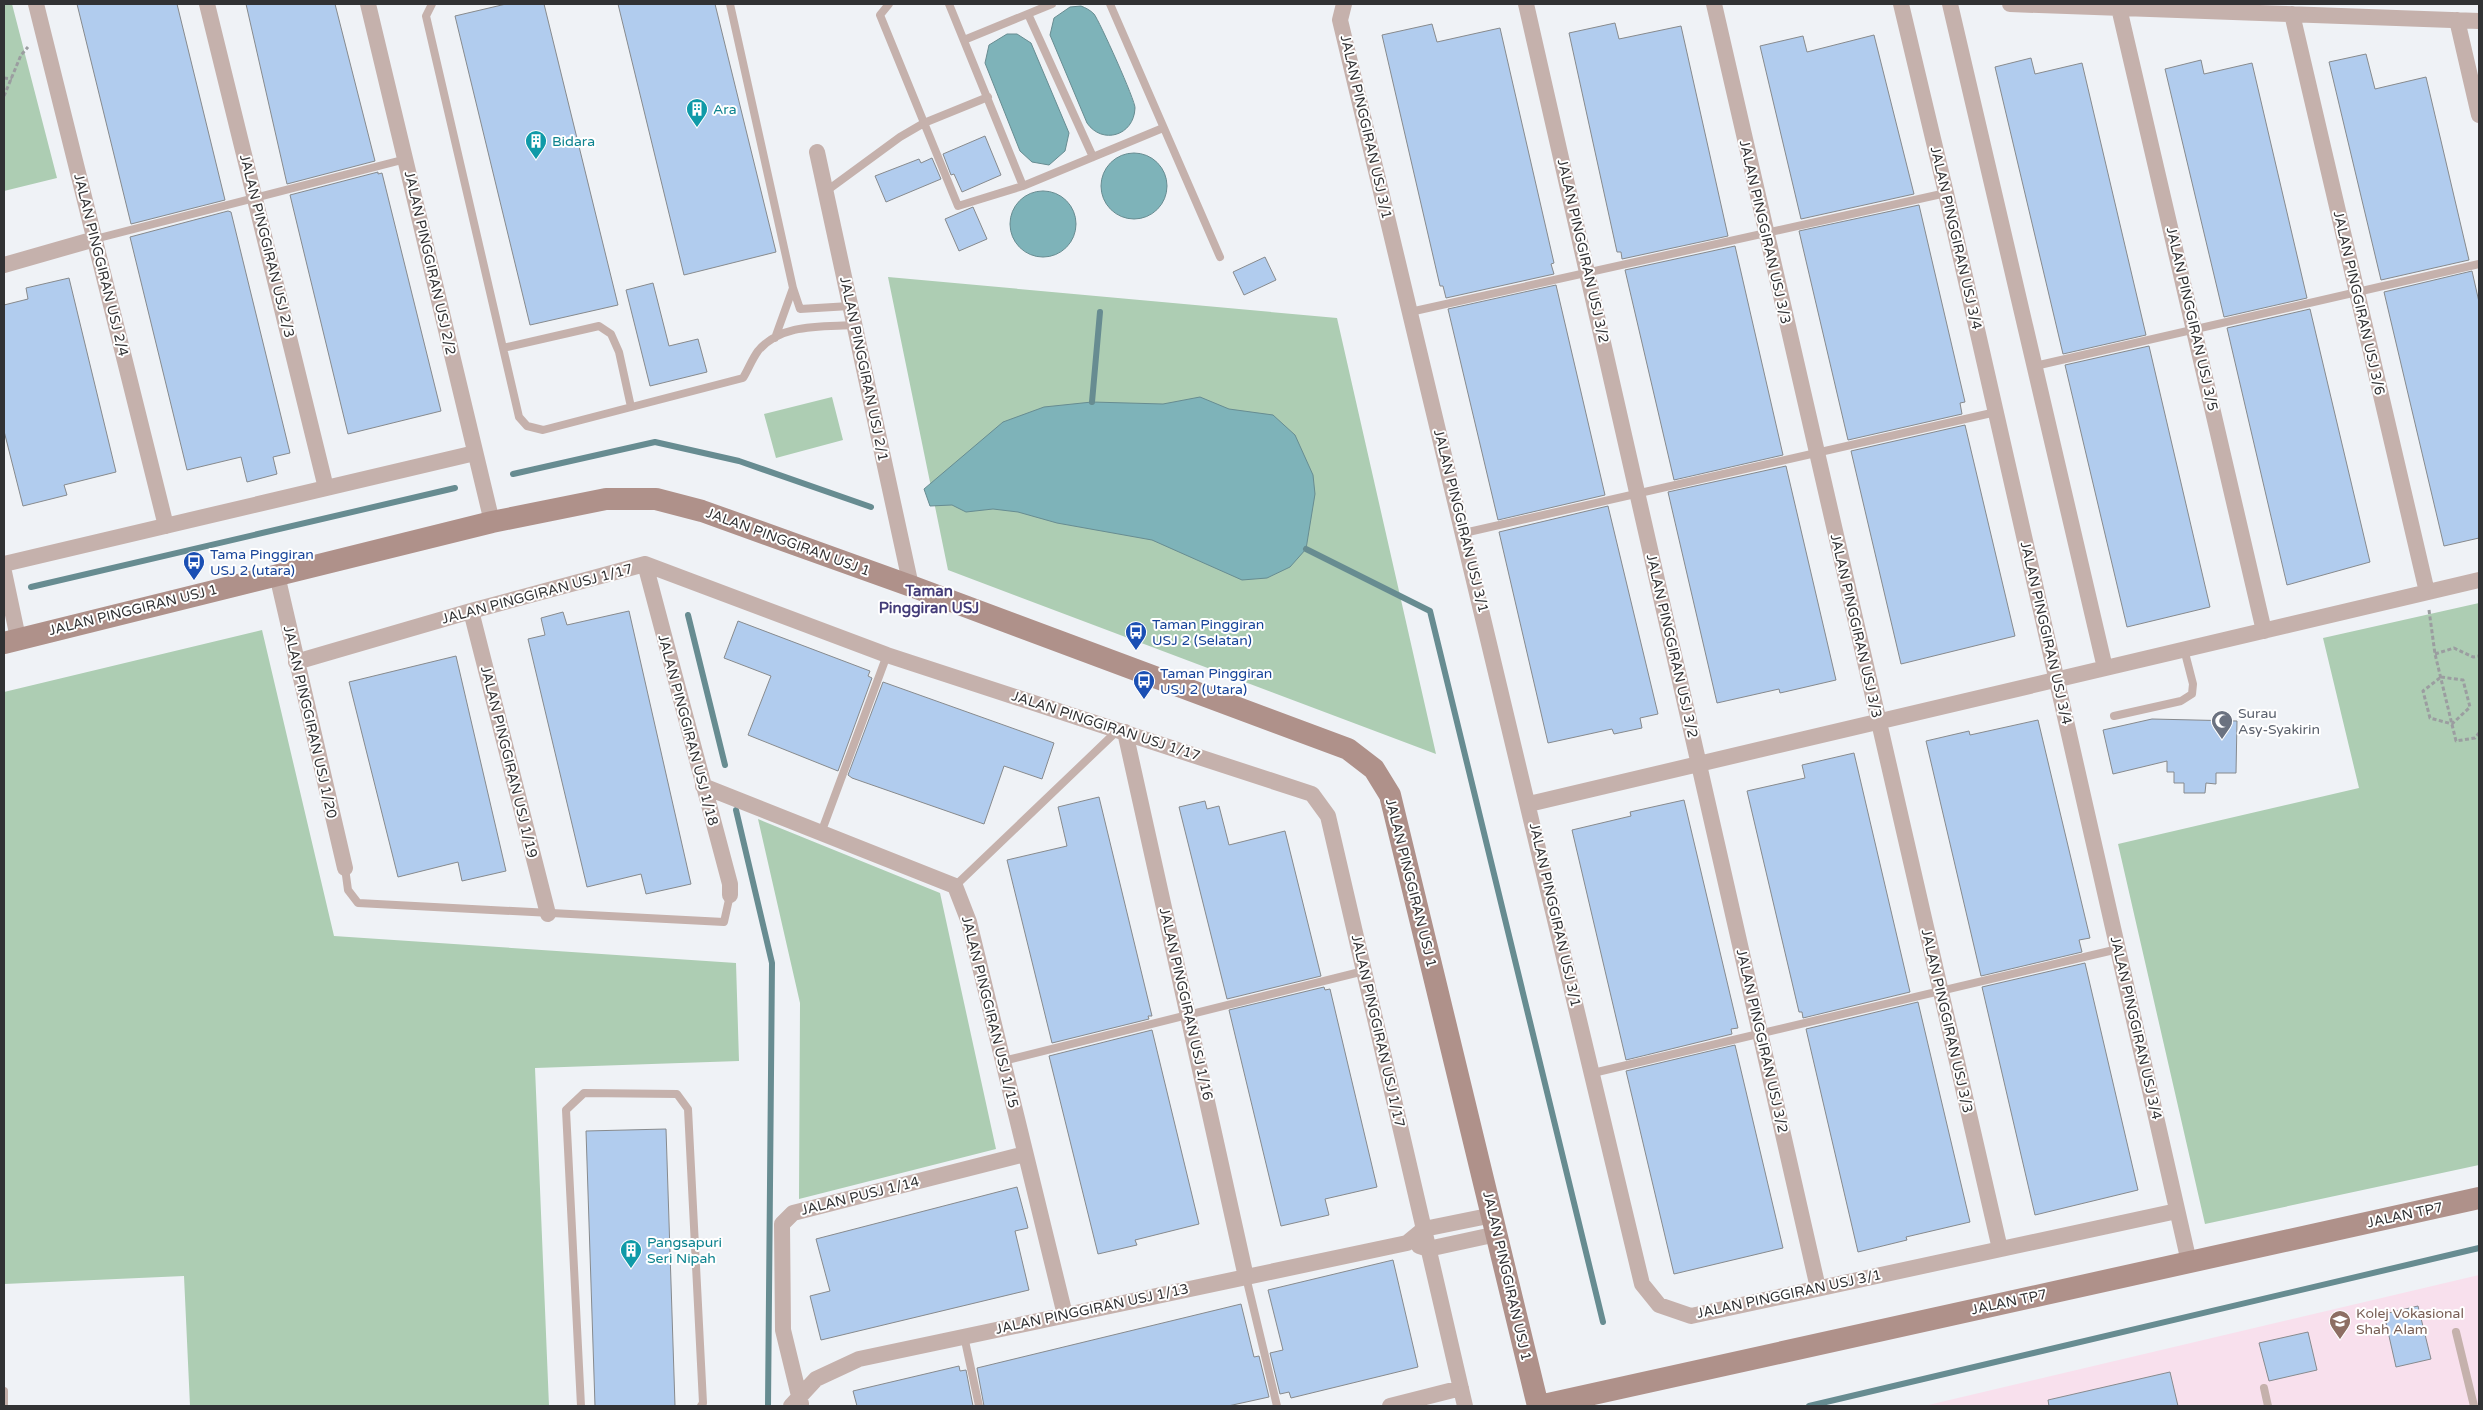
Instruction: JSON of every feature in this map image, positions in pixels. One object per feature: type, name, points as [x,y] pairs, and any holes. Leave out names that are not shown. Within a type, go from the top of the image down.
[{"type":"street","name":"JALAN PINGGIRAN USJ 2/4","points":[[36,4],[166,526]]},
{"type":"street","name":"JALAN PINGGIRAN USJ 2/3","points":[[208,4],[326,488]]},
{"type":"street","name":"JALAN PINGGIRAN USJ 2/2","points":[[368,4],[492,522]]},
{"type":"street","name":"JALAN PINGGIRAN USJ 3/1","points":[[1344,4],[1340,20],[1529,804],[1642,1284],[1659,1305],[1691,1316],[2177,1211]]},
{"type":"street","name":"JALAN PINGGIRAN USJ 3/2","points":[[1526,4],[1818,1288]]},
{"type":"street","name":"JALAN PINGGIRAN USJ 3/3","points":[[1714,4],[1765,235],[2000,1249]]},
{"type":"street","name":"JALAN PINGGIRAN USJ 3/4","points":[[1901,4],[1946,193],[2189,1262]]},
{"type":"street","points":[[1950,4],[2105,668]]},
{"type":"street","points":[[2010,4],[2479,21]]},
{"type":"street","name":"JALAN PINGGIRAN USJ 3/5","points":[[2119,8],[2264,631]]},
{"type":"street","name":"JALAN PINGGIRAN USJ 3/6","points":[[2292,14],[2427,592]]},
{"type":"street","points":[[2457,20],[2479,115]]},
{"type":"street","name":"JALAN PINGGIRAN USJ 2/1","points":[[817,152],[911,586]]},
{"type":"street","points":[[4,265],[95,239]]},
{"type":"street","points":[[4,564],[475,454]]},
{"type":"street","name":"JALAN PINGGIRAN USJ 1","points":[[11,641],[492,522],[606,499],[656,499],[702,511],[911,586],[1348,749],[1374,769],[1390,795],[1538,1406]]},
{"type":"street","name":"JALAN PINGGIRAN USJ 1/17","points":[[296,662],[471,611],[645,564],[887,655],[1312,794],[1328,816],[1465,1406]]},
{"type":"street","name":"JALAN PINGGIRAN USJ 1/18","points":[[645,564],[730,884],[730,895]]},
{"type":"street","points":[[4,572],[11,641]]},
{"type":"street","name":"JALAN PINGGIRAN USJ 1/20","points":[[277,575],[345,868]]},
{"type":"street","points":[[1529,804],[2479,580]]},
{"type":"street","name":"JALAN PINGGIRAN USJ 1/19","points":[[471,611],[548,914]]},
{"type":"street","name":"JALAN PINGGIRAN USJ 1/16","points":[[1122,731],[1188,1014],[1246,1277]]},
{"type":"street","points":[[703,786],[955,886]]},
{"type":"street","name":"JALAN PINGGIRAN USJ 1/15","points":[[955,886],[969,922],[1065,1315]]},
{"type":"street","name":"JALAN PUSJ 1/14","points":[[797,1403],[783,1330],[782,1224],[793,1213],[1026,1154]]},
{"type":"street","name":"JALAN TP7","points":[[1538,1406],[2479,1198]]},
{"type":"street","name":"JALAN PINGGIRAN USJ 1/13","points":[[797,1403],[816,1379],[859,1359],[1408,1243],[1424,1230],[1495,1224]]},
{"type":"street","name":"JALAN PINGGIRAN USJ 1/13","points":[[1408,1243],[1428,1249],[1495,1224]]},
{"type":"street","points":[[1390,1406],[1461,1388]]},
{"type":"lane","points":[[432,4],[426,16],[519,417],[527,426],[543,430],[743,378],[758,351],[775,338],[793,329],[854,324]]},
{"type":"lane","points":[[730,4],[800,309],[850,306]]},
{"type":"lane","points":[[890,4],[880,14],[958,206],[1023,186],[1163,128]]},
{"type":"lane","points":[[949,4],[1023,186]]},
{"type":"lane","points":[[964,40],[1052,4]]},
{"type":"lane","points":[[1110,4],[1220,257]]},
{"type":"lane","points":[[1028,14],[1093,157]]},
{"type":"lane","points":[[825,192],[900,137],[924,123],[988,97]]},
{"type":"lane","points":[[95,239],[406,159]]},
{"type":"lane","points":[[1410,312],[1765,235],[1946,193]]},
{"type":"lane","points":[[2035,366],[2479,264]]},
{"type":"lane","points":[[775,338],[779,323],[794,288]]},
{"type":"lane","points":[[503,348],[599,326],[611,334],[619,352],[631,407]]},
{"type":"lane","points":[[1464,533],[1996,412]]},
{"type":"lane","points":[[2114,716],[2182,701],[2192,694],[2193,684],[2184,649]]},
{"type":"lane","points":[[821,833],[887,655]]},
{"type":"lane","points":[[955,886],[1122,731]]},
{"type":"lane","points":[[345,868],[348,890],[358,903],[724,922],[730,895]]},
{"type":"lane","points":[[1593,1073],[2118,949]]},
{"type":"lane","points":[[1003,1060],[1364,971]]},
{"type":"lane","points":[[581,1406],[566,1110],[584,1093],[677,1094],[688,1109],[703,1403],[701,1406]]},
{"type":"lane","points":[[1246,1277],[1277,1406]]},
{"type":"lane","points":[[2456,1332],[2474,1406]]},
{"type":"lane","points":[[964,1336],[979,1406]]},
{"type":"lane","points":[[2264,1388],[2268,1406]]},
{"type":"lane","points":[[4,1391],[4,1406]]},
{"type":"path","points":[[4,96],[21,55],[29,46],[45,39]]},
{"type":"path","points":[[4,78],[12,79]]},
{"type":"path","points":[[2427,592],[2435,654],[2456,742],[2475,738],[2479,733]]},
{"type":"path","points":[[2435,654],[2454,648],[2473,657],[2479,656]]},
{"type":"path","points":[[2441,677],[2463,680],[2470,708],[2452,724],[2430,718],[2423,691],[2441,677]]},
{"type":"shaded area","name":"Kolej Vokasional Shah Alam","points":[[2479,1275],[2479,1406],[1924,1406]]},
{"type":"green space","points":[[4,4],[12,4],[57,178],[4,191]]},
{"type":"green space","points":[[888,277],[1337,318],[1436,754],[948,570]]},
{"type":"green space","points":[[832,397],[843,440],[776,458],[764,414]]},
{"type":"green space","points":[[2479,603],[2479,1165],[2205,1224],[2118,844],[2359,788],[2323,638]]},
{"type":"green space","points":[[262,630],[334,936],[736,963],[739,1061],[535,1068],[549,1406],[190,1406],[184,1276],[4,1284],[4,692]]},
{"type":"green space","points":[[758,819],[940,893],[996,1149],[799,1199],[800,1003]]},
{"type":"water","points":[[1081,6],[1094,14],[1134,102],[1133,118],[1123,131],[1116,134],[1101,134],[1093,130],[1087,123],[1050,35],[1054,18],[1070,7]]},
{"type":"water","points":[[1007,34],[1017,34],[1031,43],[1069,133],[1065,151],[1049,165],[1032,162],[1020,151],[985,63],[989,45]]},
{"type":"water","points":[[1127,153],[1141,153],[1153,158],[1162,167],[1167,179],[1165,199],[1158,210],[1141,219],[1127,219],[1115,214],[1106,205],[1101,193],[1101,179],[1106,167],[1115,158]]},
{"type":"water","points":[[1036,191],[1050,191],[1062,196],[1071,205],[1076,217],[1074,237],[1067,248],[1050,257],[1036,257],[1024,252],[1015,243],[1010,231],[1010,217],[1015,205],[1024,196]]},
{"type":"water","points":[[1200,397],[1229,409],[1273,415],[1295,435],[1313,475],[1315,494],[1306,549],[1290,567],[1267,578],[1242,580],[1152,540],[1057,523],[1018,512],[993,509],[966,512],[952,505],[930,506],[924,489],[1003,422],[1044,407],[1092,402],[1163,404]]},
{"type":"building","points":[[77,4],[177,4],[225,200],[131,224]]},
{"type":"building","points":[[246,4],[335,4],[375,161],[287,184]]},
{"type":"building","name":"Bidara","points":[[506,4],[544,4],[618,305],[530,325],[455,16]]},
{"type":"building","name":"Ara","points":[[618,4],[715,4],[776,252],[684,275]]},
{"type":"building","points":[[1615,23],[1619,39],[1681,26],[1728,236],[1622,259],[1621,252],[1617,252],[1569,33]]},
{"type":"building","points":[[1432,24],[1437,42],[1500,28],[1554,263],[1551,264],[1554,274],[1446,298],[1443,286],[1440,286],[1382,35]]},
{"type":"building","points":[[1874,35],[1914,194],[1801,219],[1760,46],[1803,36],[1807,52]]},
{"type":"building","points":[[2366,54],[2375,89],[2426,77],[2469,260],[2381,280],[2329,62]]},
{"type":"building","points":[[2031,58],[2035,74],[2082,63],[2146,335],[2063,354],[1995,67]]},
{"type":"building","points":[[2201,60],[2204,74],[2252,63],[2307,298],[2224,317],[2165,69]]},
{"type":"building","points":[[985,136],[1001,175],[962,192],[954,174],[951,175],[943,154]]},
{"type":"building","points":[[932,158],[941,179],[886,202],[875,176],[919,159],[921,163]]},
{"type":"building","points":[[378,172],[378,174],[382,173],[441,411],[348,434],[290,195]]},
{"type":"building","points":[[1919,205],[1965,402],[1960,403],[1962,414],[1848,440],[1799,231]]},
{"type":"building","points":[[973,207],[987,239],[959,251],[945,219]]},
{"type":"building","points":[[228,211],[231,212],[290,453],[273,457],[277,474],[247,482],[241,457],[187,470],[130,237]]},
{"type":"building","points":[[1735,246],[1783,455],[1674,480],[1625,270]]},
{"type":"building","points":[[1265,257],[1276,280],[1244,295],[1233,272]]},
{"type":"building","points":[[2472,271],[2479,302],[2479,538],[2444,546],[2384,292]]},
{"type":"building","points":[[69,278],[116,472],[64,485],[67,495],[23,506],[4,431],[4,305],[28,299],[26,288]]},
{"type":"building","points":[[653,283],[669,346],[698,339],[707,372],[650,386],[626,290]]},
{"type":"building","points":[[1556,285],[1605,495],[1498,520],[1448,309]]},
{"type":"building","points":[[2310,309],[2370,562],[2287,585],[2227,328]]},
{"type":"building","points":[[2149,346],[2210,607],[2127,627],[2065,365]]},
{"type":"building","points":[[1965,425],[2015,636],[1901,664],[1851,451]]},
{"type":"building","points":[[1786,466],[1836,680],[1780,693],[1779,689],[1717,703],[1668,492]]},
{"type":"building","points":[[1608,506],[1658,714],[1640,718],[1642,728],[1614,734],[1612,729],[1548,743],[1499,532]]},
{"type":"building","points":[[629,611],[691,884],[646,894],[641,874],[587,887],[528,639],[545,635],[541,618],[563,612],[567,625]]},
{"type":"building","points":[[738,621],[870,671],[868,676],[872,678],[838,771],[748,735],[771,676],[724,658]]},
{"type":"building","points":[[456,656],[506,871],[462,881],[458,862],[398,877],[349,682]]},
{"type":"building","points":[[883,682],[1054,743],[1042,779],[1004,766],[984,824],[852,778],[848,775]]},
{"type":"building","points":[[2152,719],[2237,721],[2236,773],[2216,773],[2216,784],[2206,783],[2205,793],[2184,793],[2184,783],[2174,783],[2174,772],[2167,772],[2167,761],[2113,774],[2103,730]]},
{"type":"building","points":[[2038,720],[2090,938],[2079,940],[2082,952],[1981,976],[1926,741],[1969,731],[1970,735]]},
{"type":"building","points":[[1854,753],[1910,992],[1803,1018],[1802,1012],[1799,1012],[1747,791],[1805,778],[1802,765]]},
{"type":"building","points":[[1099,797],[1152,1016],[1148,1016],[1149,1019],[1052,1043],[1007,860],[1067,846],[1058,807]]},
{"type":"building","points":[[1684,800],[1738,1028],[1731,1029],[1732,1034],[1626,1060],[1572,830],[1631,816],[1630,812]]},
{"type":"building","points":[[1205,801],[1207,809],[1219,806],[1229,845],[1285,831],[1321,976],[1227,999],[1179,807]]},
{"type":"building","points":[[2085,963],[2138,1190],[2035,1215],[1982,987]]},
{"type":"building","points":[[1324,987],[1325,990],[1330,989],[1377,1187],[1325,1199],[1329,1215],[1281,1226],[1229,1010]]},
{"type":"building","points":[[1918,1002],[1970,1222],[1906,1237],[1907,1240],[1858,1252],[1806,1029]]},
{"type":"building","points":[[1152,1030],[1199,1224],[1135,1240],[1137,1245],[1098,1254],[1049,1056]]},
{"type":"building","points":[[1735,1045],[1783,1248],[1674,1274],[1626,1071]]},
{"type":"building","name":"Pangsapuri Seri Nipah","points":[[666,1129],[675,1406],[595,1406],[586,1131]]},
{"type":"building","points":[[1017,1187],[1028,1228],[1015,1231],[1029,1290],[821,1340],[810,1296],[830,1291],[816,1239]]},
{"type":"building","points":[[1393,1260],[1418,1367],[1291,1398],[1289,1392],[1280,1394],[1270,1353],[1283,1350],[1268,1290]]},
{"type":"building","points":[[1241,1304],[1254,1357],[1259,1356],[1269,1397],[1228,1406],[984,1406],[977,1368]]},
{"type":"building","points":[[2418,1306],[2431,1359],[2396,1367],[2384,1314]]},
{"type":"building","points":[[2308,1332],[2317,1370],[2269,1381],[2259,1343]]},
{"type":"building","points":[[959,1366],[960,1371],[966,1370],[973,1406],[857,1406],[853,1391]]},
{"type":"building","points":[[2170,1372],[2178,1406],[2049,1406],[2048,1400]]},
{"type":"waterway","points":[[1092,402],[1100,312]]},
{"type":"waterway","points":[[513,474],[655,442],[739,461],[871,507]]},
{"type":"waterway","points":[[31,587],[455,488]]},
{"type":"waterway","points":[[1306,549],[1430,611],[1603,1322]]},
{"type":"waterway","points":[[688,615],[725,765]]},
{"type":"waterway","points":[[736,810],[772,963],[768,1406]]},
{"type":"waterway","points":[[1809,1406],[2479,1248]]},
{"type":"place","name":"Ara","points":[[697,128]]},
{"type":"place","name":"Bidara","points":[[536,160]]},
{"type":"place","name":"Tama Pinggiran USJ 2 (utara)","points":[[194,581]]},
{"type":"place","name":"Taman Pinggiran USJ 2 (Selatan)","points":[[1136,651]]},
{"type":"place","name":"Taman Pinggiran USJ 2 (Utara)","points":[[1144,700]]},
{"type":"place","name":"Surau Asy-Syakirin","points":[[2222,740]]},
{"type":"place","name":"Pangsapuri Seri Nipah","points":[[631,1269]]},
{"type":"place","name":"Kolej Vokasional Shah Alam","points":[[2340,1340]]},
{"type":"district","name":"Taman Pinggiran USJ","points":[[929,600]]}]
